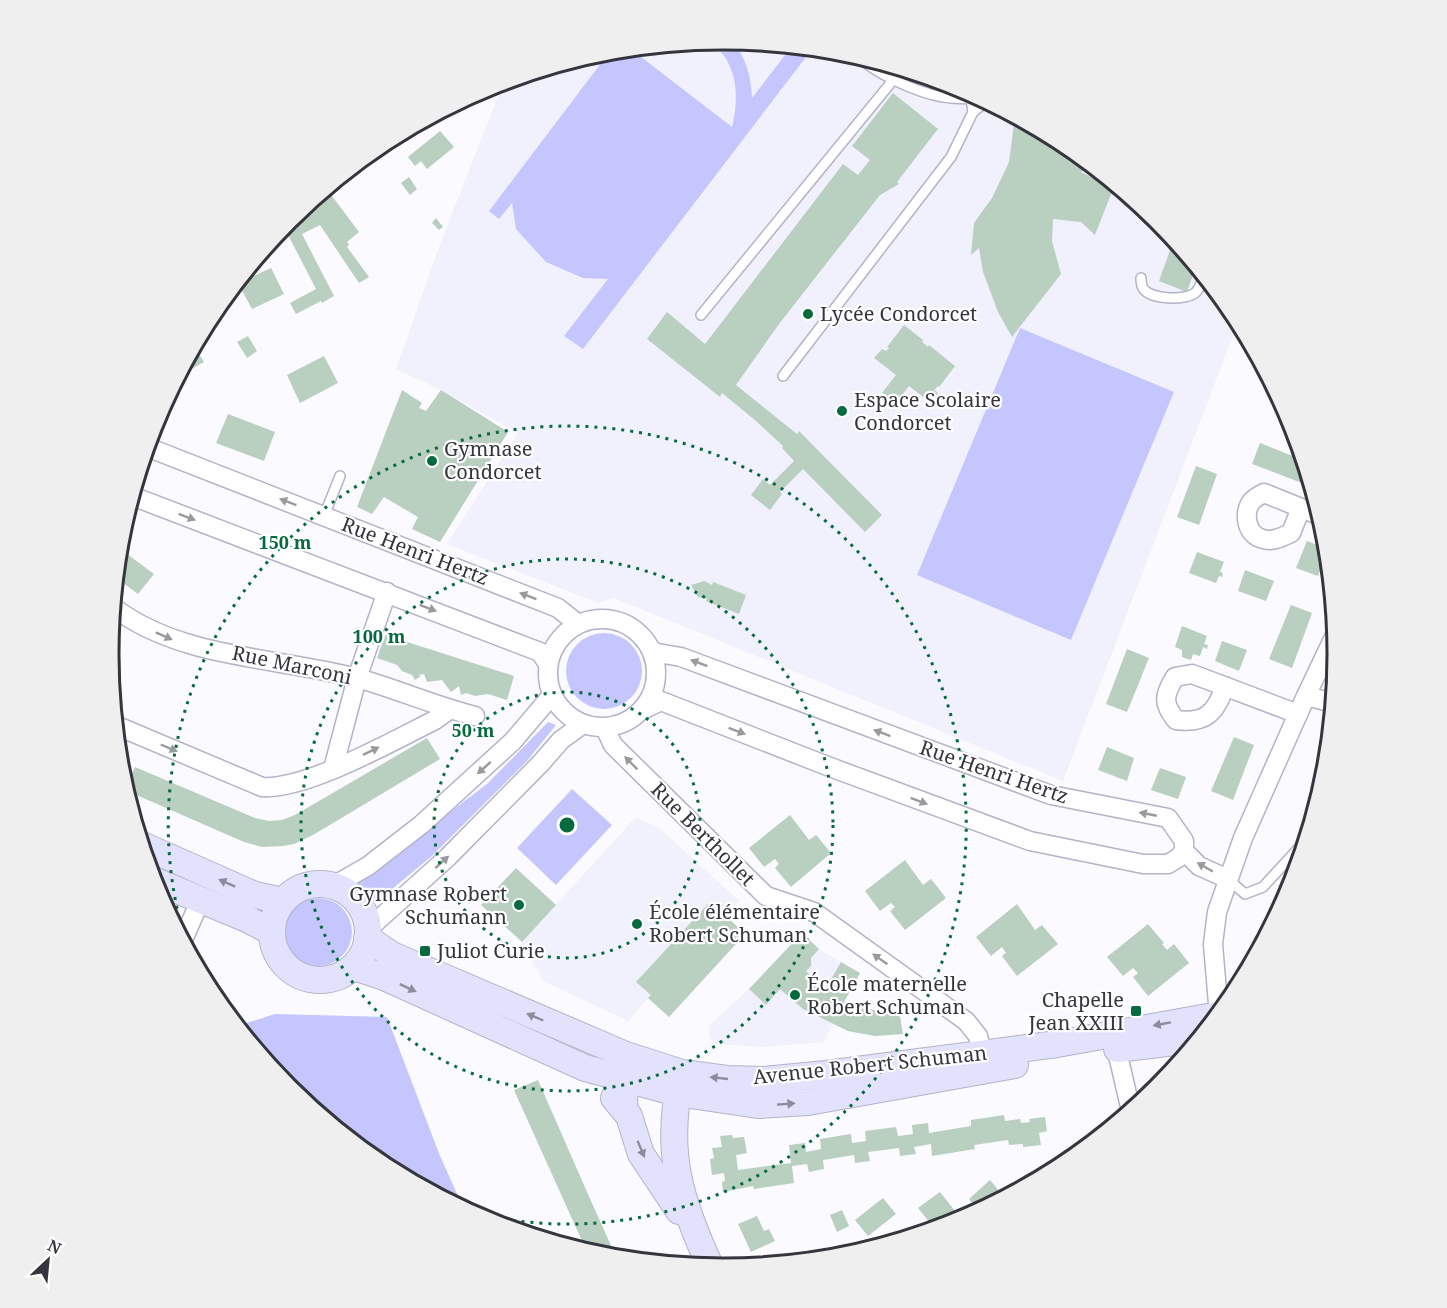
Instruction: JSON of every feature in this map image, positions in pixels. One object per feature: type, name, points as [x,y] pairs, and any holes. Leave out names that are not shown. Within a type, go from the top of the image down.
[{"type":"main road","points":[[151,849],[255,895],[283,901]]},
{"type":"main road","points":[[319,884],[333,886],[346,892],[357,902],[364,915],[367,934],[364,951],[354,967],[339,976],[326,980],[313,980],[300,976],[279,958],[273,946],[272,932],[276,911],[293,892],[305,886],[319,884]]},
{"type":"main road","points":[[165,885],[247,919],[272,932]]},
{"type":"main road","name":"Avenue Robert Schuman","points":[[367,934],[392,955],[626,1055],[679,1083],[742,1103],[758,1105],[808,1102],[1115,1041],[1206,1018]]},
{"type":"main road","name":"Avenue Robert Schuman","points":[[354,967],[384,977],[585,1068],[628,1080],[679,1083],[764,1080],[1057,1044],[1189,1039]]},
{"type":"main road","points":[[585,1068],[629,1116],[641,1154],[696,1236]]},
{"type":"main road","points":[[625,1111],[623,1098],[628,1080]]},
{"type":"main road","points":[[679,1083],[673,1151],[679,1186],[696,1236],[706,1258]]},
{"type":"main road","points":[[673,1151],[691,1117],[710,1107],[742,1103]]},
{"type":"street","name":"Rue Henri Hertz","points":[[155,450],[558,608],[578,624]]},
{"type":"street","points":[[140,499],[540,651],[548,664]]},
{"type":"street","points":[[1301,508],[1310,512]]},
{"type":"street","points":[[333,769],[357,678],[387,592]]},
{"type":"street","name":"Rue Marconi","points":[[120,611],[167,638],[357,678],[449,710],[475,716]]},
{"type":"street","points":[[644,709],[652,696],[656,682],[656,666],[652,652],[638,632],[615,620],[596,619],[578,624],[564,634],[554,648],[548,664],[548,680],[552,695],[565,713],[583,724],[604,728],[619,725],[661,701],[1030,841],[1143,864],[1168,864],[1184,851],[1199,866],[1228,879]]},
{"type":"street","points":[[1218,1001],[1214,929],[1228,879],[1243,838],[1328,650]]},
{"type":"street","name":"Rue Henri Hertz","points":[[652,652],[681,657],[1051,795],[1168,818],[1184,841],[1184,851]]},
{"type":"street","points":[[1225,686],[1298,714]]},
{"type":"street","points":[[333,886],[368,866],[422,824],[513,741],[552,695]]},
{"type":"street","points":[[1306,696],[1326,701]]},
{"type":"street","points":[[124,728],[262,787],[282,786],[333,769],[435,720],[449,710]]},
{"type":"street","points":[[367,934],[447,858],[561,740],[583,724]]},
{"type":"street","name":"Rue Berthollet","points":[[604,728],[613,745],[766,896],[814,912],[966,1021],[978,1036],[981,1053]]},
{"type":"street","points":[[187,932],[200,901]]},
{"type":"street","points":[[1115,1041],[1129,1102]]},
{"type":"lane","points":[[874,69],[894,79],[942,97],[955,96]]},
{"type":"lane","points":[[700,315],[894,79]]},
{"type":"lane","points":[[972,104],[973,112]]},
{"type":"lane","points":[[783,376],[951,157],[973,112],[980,107]]},
{"type":"lane","points":[[1141,278],[1146,291],[1162,298],[1191,296],[1198,291],[1201,283]]},
{"type":"lane","points":[[324,516],[340,476]]},
{"type":"lane","points":[[1228,879],[1245,894],[1263,888],[1293,855]]},
{"type":"shaded area","points":[[739,50],[749,74],[752,98],[786,53],[806,57],[583,349],[564,336],[608,279],[583,278],[546,262],[516,229],[512,203],[499,219],[489,211],[602,62],[640,56],[732,127],[736,98],[734,78],[731,68],[720,51]]},
{"type":"shaded area","name":"Espace Scolaire Condorcet","points":[[684,51],[763,51],[802,55],[880,70],[918,82],[991,112],[1026,130],[1091,174],[1122,200],[1178,255],[1235,332],[1063,781],[614,598],[598,603],[447,544],[518,433],[441,390],[396,369],[439,247],[499,93],[567,70],[606,61]]},
{"type":"shaded area","points":[[1020,328],[1174,392],[1071,640],[917,575]]},
{"type":"shaded area","points":[[597,633],[611,633],[625,639],[636,650],[642,664],[639,686],[631,698],[611,709],[597,709],[583,703],[572,692],[566,678],[566,664],[572,650],[583,639]]},
{"type":"shaded area","points":[[548,722],[556,725],[527,761],[432,856],[374,904],[356,883],[487,784]]},
{"type":"shaded area","points":[[572,789],[612,825],[556,885],[517,848]]},
{"type":"shaded area","name":"École élémentaire Robert Schuman","points":[[636,817],[660,829],[739,901],[725,915],[745,934],[669,1017],[648,998],[628,1021],[543,981],[522,942]]},
{"type":"shaded area","points":[[318,898],[331,901],[342,908],[349,919],[352,932],[349,945],[342,956],[331,963],[318,966],[305,963],[294,956],[287,945],[284,932],[287,919],[294,908],[305,901]]},
{"type":"shaded area","name":"École maternelle Robert Schuman","points":[[802,933],[819,949],[860,973],[845,1002],[860,1008],[881,1011],[899,1010],[903,1034],[875,1036],[848,1031],[833,1024],[823,1042],[764,1047],[714,1044],[709,1035],[710,1025],[749,989]]},
{"type":"shaded area","points":[[275,1014],[387,1017],[440,1156],[459,1197],[421,1178],[356,1134],[296,1081],[245,1023]]},
{"type":"building","points":[[893,93],[938,129],[897,182],[899,184],[880,195],[779,324],[736,385],[797,434],[799,431],[882,515],[865,532],[803,469],[780,492],[782,494],[770,510],[751,495],[763,479],[770,485],[794,461],[782,448],[783,446],[756,421],[722,393],[720,397],[647,339],[667,312],[705,344],[843,164],[858,175],[870,160],[852,146]]},
{"type":"building","points":[[1014,124],[1059,151],[1084,169],[1081,172],[1101,183],[1112,192],[1095,235],[1081,222],[1053,219],[1052,241],[1061,274],[1012,337],[998,312],[983,272],[979,248],[971,255],[974,223],[992,198],[1009,162]]},
{"type":"building","points":[[440,131],[454,147],[427,169],[421,161],[415,166],[408,157]]},
{"type":"building","points":[[409,177],[417,189],[410,195],[401,183]]},
{"type":"building","points":[[331,195],[359,232],[347,242],[349,245],[347,247],[369,277],[359,283],[320,225],[302,234],[334,296],[296,314],[290,303],[316,289],[288,235]]},
{"type":"building","points":[[436,218],[443,227],[439,230],[432,223]]},
{"type":"building","points":[[1171,248],[1193,274],[1187,292],[1159,281]]},
{"type":"building","points":[[271,268],[284,294],[252,309],[241,289],[251,277]]},
{"type":"building","points":[[904,325],[928,347],[929,345],[955,366],[934,390],[938,393],[931,403],[909,386],[896,403],[882,393],[896,375],[874,358],[882,349],[886,351],[889,348],[887,347]]},
{"type":"building","points":[[248,336],[257,351],[247,358],[237,342]]},
{"type":"building","points":[[199,354],[204,362],[190,370]]},
{"type":"building","points":[[324,356],[338,383],[300,403],[287,375]]},
{"type":"building","name":"Gymnase Condorcet","points":[[402,390],[422,403],[419,408],[426,411],[441,390],[508,432],[440,542],[412,529],[418,517],[384,497],[372,514],[357,507]]},
{"type":"building","points":[[228,414],[275,432],[264,461],[216,443]]},
{"type":"building","points":[[1260,443],[1295,457],[1302,482],[1302,483],[1252,464]]},
{"type":"building","points":[[1196,466],[1217,474],[1199,525],[1177,517]]},
{"type":"building","points":[[1307,541],[1318,545],[1321,567],[1318,576],[1296,568]]},
{"type":"building","points":[[1197,552],[1224,562],[1220,572],[1223,573],[1222,577],[1219,576],[1216,583],[1189,573]]},
{"type":"building","points":[[128,554],[154,574],[138,594],[123,583]]},
{"type":"building","points":[[1245,570],[1274,581],[1266,601],[1238,591]]},
{"type":"building","points":[[704,581],[712,585],[713,582],[746,595],[739,614],[698,597],[691,585]]},
{"type":"building","points":[[1291,605],[1312,613],[1292,668],[1269,659]]},
{"type":"building","points":[[1182,626],[1207,636],[1204,644],[1208,645],[1207,649],[1203,647],[1200,656],[1193,654],[1191,660],[1182,657],[1182,650],[1175,647]]},
{"type":"building","points":[[385,635],[514,676],[507,700],[488,694],[475,696],[466,693],[461,695],[459,686],[451,692],[442,680],[427,682],[424,674],[418,675],[421,676],[415,680],[412,675],[402,671],[397,665],[377,658]]},
{"type":"building","points":[[1222,641],[1247,650],[1239,671],[1215,661]]},
{"type":"building","points":[[1127,649],[1149,658],[1127,712],[1106,704]]},
{"type":"building","points":[[1234,737],[1254,745],[1233,800],[1211,791]]},
{"type":"building","points":[[427,738],[440,759],[313,835],[294,844],[283,846],[262,847],[244,842],[136,795],[132,775],[135,767],[255,818],[269,821],[282,820],[295,815]]},
{"type":"building","points":[[1107,747],[1134,758],[1127,781],[1098,770]]},
{"type":"building","points":[[1160,768],[1186,777],[1178,799],[1151,790]]},
{"type":"building","points":[[790,815],[809,840],[816,835],[831,853],[791,887],[775,868],[779,864],[775,859],[764,867],[749,848]]},
{"type":"building","points":[[905,860],[923,885],[931,879],[946,898],[905,930],[890,911],[895,907],[891,903],[880,911],[865,891]]},
{"type":"building","name":"Gymnase Robert Schumann","points":[[516,868],[556,905],[522,942],[481,905]]},
{"type":"building","points":[[708,904],[723,918],[725,915],[745,934],[669,1017],[648,998],[651,995],[636,982]]},
{"type":"building","points":[[1017,904],[1035,930],[1042,925],[1058,944],[1017,976],[1002,956],[1006,953],[1002,947],[991,956],[976,937]]},
{"type":"building","points":[[1148,924],[1167,950],[1174,944],[1189,963],[1148,996],[1133,977],[1138,973],[1133,968],[1123,976],[1107,957]]},
{"type":"building","points":[[802,933],[819,949],[811,958],[811,966],[806,971],[814,979],[812,982],[825,990],[841,962],[860,973],[844,1002],[860,1008],[881,1011],[899,1010],[903,1034],[875,1036],[848,1031],[803,1009],[780,989],[766,1005],[749,989]]},
{"type":"building","points":[[538,1080],[612,1248],[582,1242],[514,1090]]},
{"type":"building","points":[[1004,1115],[1005,1121],[1020,1119],[1021,1123],[1030,1122],[1029,1119],[1045,1117],[1047,1131],[1039,1133],[1041,1145],[1023,1147],[1023,1144],[1009,1145],[1008,1140],[974,1145],[975,1149],[932,1156],[931,1144],[914,1147],[916,1154],[900,1156],[899,1148],[868,1152],[870,1161],[855,1163],[854,1155],[823,1160],[824,1169],[809,1172],[807,1164],[792,1166],[794,1183],[754,1189],[753,1186],[723,1192],[724,1173],[712,1175],[710,1159],[714,1158],[712,1148],[722,1147],[720,1136],[744,1137],[747,1153],[736,1155],[738,1170],[791,1163],[789,1145],[805,1143],[806,1152],[821,1149],[820,1139],[851,1134],[852,1143],[866,1141],[865,1131],[896,1127],[898,1136],[913,1134],[912,1125],[928,1123],[929,1133],[971,1126],[971,1120]]},
{"type":"building","points":[[990,1180],[1000,1192],[973,1204],[969,1199]]},
{"type":"building","points":[[940,1192],[955,1211],[929,1222],[918,1208]]},
{"type":"building","points":[[883,1198],[896,1214],[868,1236],[855,1220]]},
{"type":"building","points":[[842,1210],[849,1226],[837,1232],[830,1215]]},
{"type":"building","points":[[757,1216],[764,1231],[769,1229],[775,1241],[751,1252],[738,1224]]},
{"type":"place","name":"Lycée Condorcet","points":[[808,314]]},
{"type":"place","name":"Espace Scolaire Condorcet","points":[[842,411]]},
{"type":"place","name":"Gymnase Condorcet","points":[[432,461]]},
{"type":"place","name":"Gymnase Robert Schumann","points":[[519,905]]},
{"type":"place","name":"École élémentaire Robert Schuman","points":[[637,924]]},
{"type":"place","name":"Juliot Curie","points":[[425,951]]},
{"type":"place","name":"École maternelle Robert Schuman","points":[[795,995]]},
{"type":"place","name":"Chapelle Jean XXIII","points":[[1136,1011]]}]
